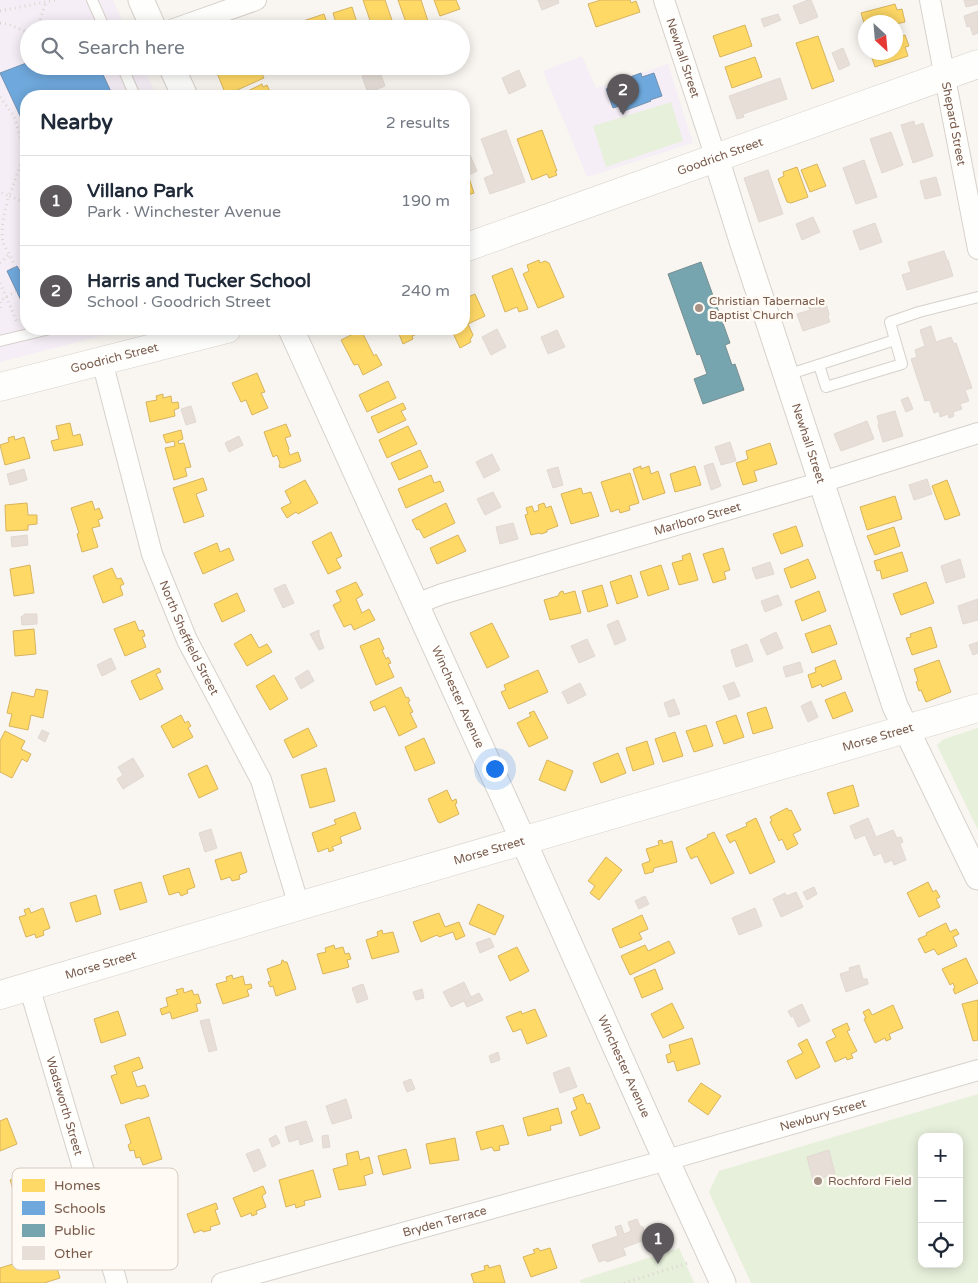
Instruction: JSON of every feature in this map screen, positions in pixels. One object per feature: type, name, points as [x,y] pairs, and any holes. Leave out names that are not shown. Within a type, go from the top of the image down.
[{"type":"main road","name":"Goodrich Street","points":[[470,246],[978,64]]},
{"type":"main road","name":"Goodrich Street","points":[[0,387],[204,335]]},
{"type":"main road","name":"Morse Street","points":[[0,995],[978,708]]},
{"type":"street","points":[[141,0],[150,20]]},
{"type":"street","points":[[199,20],[256,0]]},
{"type":"street","name":"Newhall Street","points":[[664,0],[895,706],[978,877]]},
{"type":"street","name":"Shepard Street","points":[[930,0],[978,249]]},
{"type":"street","points":[[175,75],[182,90]]},
{"type":"street","name":"Winchester Avenue","points":[[294,335],[524,840],[722,1283]]},
{"type":"street","name":"North Sheffield Street","points":[[102,361],[152,554],[187,640],[260,780],[299,906]]},
{"type":"street","name":"Marlboro Street","points":[[416,604],[442,594],[822,482],[978,433]]},
{"type":"street","name":"Wadsworth Street","points":[[29,986],[83,1168]]},
{"type":"street","name":"Newbury Street","points":[[667,1160],[978,1070]]},
{"type":"street","name":"Bryden Terrace","points":[[222,1283],[667,1160]]},
{"type":"street","name":"Wadsworth Street","points":[[113,1270],[117,1283]]},
{"type":"lane","points":[[92,0],[101,20]]},
{"type":"lane","points":[[126,75],[132,90]]},
{"type":"lane","points":[[819,365],[826,387],[902,364],[890,322],[978,297]]},
{"type":"lane","points":[[0,342],[27,335]]},
{"type":"lane","points":[[787,375],[895,340]]},
{"type":"path","points":[[0,11],[56,0]]},
{"type":"path","points":[[41,20],[46,2]]},
{"type":"path","points":[[0,23],[20,29]]},
{"type":"path","points":[[0,96],[14,116],[20,136]]},
{"type":"path","points":[[15,267],[2,240],[2,219],[20,166]]},
{"type":"path","points":[[0,192],[20,201]]},
{"type":"path","points":[[0,263],[10,254]]},
{"type":"path","points":[[0,283],[20,329]]},
{"type":"path","points":[[0,308],[0,301],[17,291]]},
{"type":"path","points":[[624,1283],[688,1264]]},
{"type":"shaded area","points":[[0,0],[113,0],[122,20],[20,20],[20,75],[147,75],[154,90],[20,90],[20,335],[106,335],[0,362]]},
{"type":"shaded area","points":[[582,56],[596,88],[668,64],[693,143],[587,177],[543,71]]},
{"type":"green space","points":[[671,102],[683,141],[606,167],[593,126]]},
{"type":"green space","points":[[978,728],[978,830],[937,745],[944,739]]},
{"type":"green space","name":"Rochford Field","points":[[978,1094],[978,1283],[751,1283],[709,1192],[719,1171]]},
{"type":"green space","points":[[679,1248],[694,1283],[581,1283],[580,1280]]},
{"type":"building: Homes","points":[[363,0],[385,0],[392,20],[370,20]]},
{"type":"building: Homes","points":[[398,0],[421,0],[428,20],[405,20]]},
{"type":"building: Homes","points":[[434,0],[456,0],[460,9],[440,16]]},
{"type":"building: Homes","points":[[601,0],[630,0],[631,3],[636,1],[640,12],[596,27],[588,4]]},
{"type":"building: Homes","points":[[895,4],[897,10],[902,9],[905,22],[903,22],[903,15],[862,15],[861,13]]},
{"type":"building: Homes","points":[[352,7],[356,20],[335,20],[333,13]]},
{"type":"building: Homes","points":[[324,14],[326,20],[306,20]]},
{"type":"building: Homes","points":[[745,25],[752,46],[720,57],[713,36]]},
{"type":"building: Homes","points":[[905,35],[909,46],[905,47],[908,56],[903,58],[903,36]]},
{"type":"building: Homes","points":[[818,36],[834,81],[812,89],[796,43]]},
{"type":"building: Homes","points":[[755,57],[762,77],[732,88],[725,67]]},
{"type":"building: Homes","points":[[873,60],[896,60],[875,67]]},
{"type":"building: Homes","points":[[218,75],[262,75],[264,78],[237,90],[224,90]]},
{"type":"building: Homes","points":[[262,84],[263,87],[267,85],[269,90],[250,90]]},
{"type":"building: Homes","points":[[542,130],[557,175],[549,178],[547,174],[532,180],[517,139]]},
{"type":"building: Homes","points":[[817,164],[826,186],[810,192],[801,170]]},
{"type":"building: Homes","points":[[797,167],[808,197],[791,203],[787,202],[778,179],[784,176],[783,172]]},
{"type":"building: Homes","points":[[470,181],[474,193],[470,194]]},
{"type":"building: Homes","points":[[539,260],[540,263],[545,261],[549,263],[564,297],[538,308],[523,274],[529,271],[527,265]]},
{"type":"building: Homes","points":[[512,268],[528,309],[519,312],[517,307],[505,312],[492,276]]},
{"type":"building: Homes","points":[[475,294],[485,316],[470,323],[470,296]]},
{"type":"building: Homes","points":[[470,328],[473,335],[470,340],[471,342],[460,348],[454,335],[470,335]]},
{"type":"building: Homes","points":[[351,335],[364,335],[374,356],[376,354],[382,365],[363,375],[358,364],[354,365],[341,340]]},
{"type":"building: Homes","points":[[399,335],[414,335],[412,336],[413,339],[403,344]]},
{"type":"building: Homes","points":[[257,373],[265,392],[261,393],[268,408],[252,415],[246,400],[241,402],[232,383]]},
{"type":"building: Homes","points":[[388,381],[396,398],[367,412],[359,395]]},
{"type":"building: Homes","points":[[163,394],[163,398],[171,396],[172,403],[178,402],[179,408],[174,410],[175,416],[150,422],[146,402],[157,400],[156,396]]},
{"type":"building: Homes","points":[[403,403],[406,409],[401,411],[406,420],[378,433],[371,417]]},
{"type":"building: Homes","points":[[70,423],[73,436],[80,434],[83,445],[54,451],[51,441],[59,439],[56,426]]},
{"type":"building: Homes","points":[[286,424],[291,436],[285,438],[290,455],[298,452],[301,461],[283,468],[279,467],[280,463],[277,455],[273,457],[264,432]]},
{"type":"building: Homes","points":[[408,426],[417,444],[387,458],[379,440]]},
{"type":"building: Homes","points":[[181,430],[183,439],[178,441],[179,444],[184,443],[191,467],[185,468],[187,476],[174,480],[165,448],[175,446],[174,441],[166,443],[163,435]]},
{"type":"building: Homes","points":[[14,436],[15,440],[24,437],[30,458],[5,465],[0,445],[9,442],[8,438]]},
{"type":"building: Homes","points":[[770,443],[777,464],[754,471],[757,481],[743,485],[736,463],[748,459],[746,451]]},
{"type":"building: Homes","points":[[420,450],[428,467],[399,480],[391,463]]},
{"type":"building: Homes","points":[[641,466],[641,469],[649,466],[651,474],[658,471],[665,493],[643,500],[633,469]]},
{"type":"building: Homes","points":[[695,466],[701,485],[675,492],[670,474]]},
{"type":"building: Homes","points":[[630,473],[639,503],[629,506],[630,510],[620,513],[619,509],[611,512],[601,482]]},
{"type":"building: Homes","points":[[431,475],[434,483],[440,481],[444,491],[406,508],[398,489]]},
{"type":"building: Homes","points":[[203,478],[207,490],[196,494],[204,516],[184,523],[173,488]]},
{"type":"building: Homes","points":[[305,480],[318,503],[287,518],[281,508],[291,503],[285,491]]},
{"type":"building: Homes","points":[[947,480],[960,515],[945,520],[932,486]]},
{"type":"building: Homes","points":[[581,488],[583,494],[591,492],[599,516],[571,524],[561,494]]},
{"type":"building: Homes","points":[[895,496],[902,519],[867,530],[860,507]]},
{"type":"building: Homes","points":[[92,501],[95,510],[99,508],[103,518],[98,520],[100,526],[92,528],[98,547],[82,552],[77,534],[79,533],[71,508]]},
{"type":"building: Homes","points":[[27,503],[28,515],[37,515],[37,524],[28,525],[28,530],[6,531],[5,505]]},
{"type":"building: Homes","points":[[446,503],[455,523],[424,538],[412,520]]},
{"type":"building: Homes","points":[[544,503],[546,508],[551,506],[558,526],[541,534],[531,535],[525,515],[528,514],[526,508],[532,506],[534,512],[539,510],[538,505]]},
{"type":"building: Homes","points":[[796,526],[803,546],[781,554],[773,534]]},
{"type":"building: Homes","points":[[894,527],[900,546],[875,555],[867,536]]},
{"type":"building: Homes","points":[[331,532],[342,556],[336,559],[341,568],[328,574],[312,542]]},
{"type":"building: Homes","points":[[458,535],[466,551],[437,564],[430,548]]},
{"type":"building: Homes","points":[[217,543],[220,552],[229,548],[234,560],[203,574],[194,553]]},
{"type":"building: Homes","points":[[723,548],[730,570],[724,572],[726,579],[713,583],[703,554]]},
{"type":"building: Homes","points":[[902,552],[908,571],[882,579],[880,570],[877,571],[874,561]]},
{"type":"building: Homes","points":[[690,553],[698,580],[679,585],[672,563],[683,560],[682,556]]},
{"type":"building: Homes","points":[[808,559],[816,578],[791,588],[784,569]]},
{"type":"building: Homes","points":[[30,565],[34,593],[14,596],[10,569]]},
{"type":"building: Homes","points":[[661,565],[669,589],[648,596],[640,572]]},
{"type":"building: Homes","points":[[112,568],[117,579],[121,578],[124,584],[120,586],[123,595],[103,603],[93,576]]},
{"type":"building: Homes","points":[[631,575],[638,597],[617,604],[610,582]]},
{"type":"building: Homes","points":[[356,582],[363,595],[356,599],[362,613],[369,609],[375,620],[354,630],[351,624],[344,627],[333,605],[341,601],[336,591]]},
{"type":"building: Homes","points":[[926,582],[934,603],[901,615],[893,594]]},
{"type":"building: Homes","points":[[602,585],[608,606],[588,612],[582,591]]},
{"type":"building: Homes","points":[[563,591],[564,594],[575,591],[581,613],[550,620],[544,600],[558,596]]},
{"type":"building: Homes","points":[[819,591],[826,611],[802,621],[795,601]]},
{"type":"building: Homes","points":[[237,593],[245,611],[222,622],[214,604]]},
{"type":"building: Homes","points":[[135,621],[139,631],[143,630],[145,636],[142,637],[146,647],[125,656],[114,629]]},
{"type":"building: Homes","points":[[492,623],[509,657],[487,668],[470,633]]},
{"type":"building: Homes","points":[[830,625],[837,644],[812,653],[805,634]]},
{"type":"building: Homes","points":[[931,627],[937,647],[912,655],[906,638],[911,637],[910,634]]},
{"type":"building: Homes","points":[[34,629],[36,654],[15,656],[13,631]]},
{"type":"building: Homes","points":[[251,634],[259,648],[267,644],[272,652],[247,666],[234,644]]},
{"type":"building: Homes","points":[[379,638],[386,659],[388,657],[391,663],[388,664],[394,677],[376,685],[360,646]]},
{"type":"building: Homes","points":[[835,660],[842,679],[822,687],[821,684],[812,688],[808,675],[816,672],[815,668]]},
{"type":"building: Homes","points":[[939,660],[951,692],[926,702],[921,690],[919,691],[914,669]]},
{"type":"building: Homes","points":[[159,668],[161,672],[156,674],[163,689],[140,700],[131,681]]},
{"type":"building: Homes","points":[[538,670],[548,692],[509,709],[501,692],[506,690],[504,685]]},
{"type":"building: Homes","points":[[274,675],[288,699],[270,710],[256,686]]},
{"type":"building: Homes","points":[[401,687],[406,698],[408,697],[410,701],[408,702],[413,712],[410,713],[417,727],[399,736],[385,706],[374,711],[370,702]]},
{"type":"building: Homes","points":[[36,689],[48,691],[43,718],[31,715],[28,730],[9,726],[12,714],[7,713],[12,692],[34,697]]},
{"type":"building: Homes","points":[[845,692],[853,711],[833,719],[825,700]]},
{"type":"building: Homes","points":[[766,707],[773,728],[753,734],[747,713]]},
{"type":"building: Homes","points":[[534,711],[548,738],[529,747],[517,723],[531,716],[529,713]]},
{"type":"building: Homes","points":[[181,715],[185,723],[188,721],[191,726],[188,728],[193,737],[173,748],[161,726]]},
{"type":"building: Homes","points":[[736,715],[744,737],[724,744],[716,722]]},
{"type":"building: Homes","points":[[706,725],[713,746],[694,752],[686,731]]},
{"type":"building: Homes","points":[[308,728],[317,746],[293,758],[284,740]]},
{"type":"building: Homes","points":[[5,731],[25,741],[21,749],[31,754],[27,762],[22,759],[12,778],[0,772],[0,741]]},
{"type":"building: Homes","points":[[675,732],[683,756],[663,762],[655,739]]},
{"type":"building: Homes","points":[[424,738],[435,763],[415,771],[405,747]]},
{"type":"building: Homes","points":[[647,741],[654,764],[633,771],[626,748]]},
{"type":"building: Homes","points":[[618,753],[626,773],[601,783],[593,763]]},
{"type":"building: Homes","points":[[547,760],[573,771],[565,791],[539,780]]},
{"type":"building: Homes","points":[[207,765],[218,789],[199,798],[188,774]]},
{"type":"building: Homes","points":[[326,768],[335,801],[310,808],[301,775]]},
{"type":"building: Homes","points":[[853,785],[859,806],[834,814],[827,793]]},
{"type":"building: Homes","points":[[447,790],[452,801],[456,799],[457,803],[455,804],[459,814],[440,823],[428,799]]},
{"type":"building: Homes","points":[[787,808],[789,811],[791,810],[801,830],[793,834],[798,844],[787,850],[782,839],[779,841],[770,822],[772,821],[770,817]]},
{"type":"building: Homes","points":[[355,812],[361,829],[340,837],[342,843],[332,847],[334,850],[329,852],[328,848],[318,852],[312,833],[336,824],[334,820]]},
{"type":"building: Homes","points":[[756,818],[775,862],[750,874],[735,840],[730,843],[726,835],[747,826],[746,823]]},
{"type":"building: Homes","points":[[714,832],[734,873],[711,884],[697,856],[691,859],[686,848]]},
{"type":"building: Homes","points":[[662,840],[663,844],[672,841],[677,862],[654,868],[653,872],[645,874],[642,864],[650,861],[646,849],[659,845],[658,841]]},
{"type":"building: Homes","points":[[241,852],[247,872],[239,875],[240,879],[232,881],[230,877],[221,880],[215,860]]},
{"type":"building: Homes","points":[[606,857],[622,870],[599,900],[590,893],[595,886],[588,881]]},
{"type":"building: Homes","points":[[189,868],[195,887],[187,890],[188,893],[181,896],[179,892],[169,895],[163,876]]},
{"type":"building: Homes","points":[[141,882],[147,902],[120,910],[114,890]]},
{"type":"building: Homes","points":[[928,882],[933,892],[936,890],[940,897],[936,899],[940,907],[919,917],[907,893]]},
{"type":"building: Homes","points":[[96,895],[101,914],[76,922],[70,903]]},
{"type":"building: Homes","points":[[478,904],[504,916],[495,935],[469,924]]},
{"type":"building: Homes","points":[[29,908],[31,913],[43,908],[50,928],[43,931],[44,935],[36,938],[35,934],[26,937],[19,917],[26,915],[24,910]]},
{"type":"building: Homes","points":[[439,913],[445,927],[459,922],[465,936],[456,940],[453,932],[439,937],[437,935],[421,942],[413,922]]},
{"type":"building: Homes","points":[[642,915],[648,929],[639,933],[642,939],[620,948],[612,929]]},
{"type":"building: Homes","points":[[946,923],[950,932],[956,929],[959,934],[953,937],[957,946],[938,955],[934,949],[925,953],[918,939]]},
{"type":"building: Homes","points":[[382,930],[383,934],[393,932],[399,952],[372,959],[366,940],[378,936],[377,932]]},
{"type":"building: Homes","points":[[669,941],[675,953],[630,975],[621,956],[645,945],[648,951]]},
{"type":"building: Homes","points":[[334,945],[335,949],[343,947],[345,954],[349,953],[351,959],[347,960],[349,967],[323,974],[317,954],[326,952],[325,948]]},
{"type":"building: Homes","points":[[517,947],[529,971],[510,981],[498,956]]},
{"type":"building: Homes","points":[[966,958],[978,983],[955,994],[953,983],[950,985],[942,969]]},
{"type":"building: Homes","points":[[282,960],[287,962],[296,989],[276,996],[273,986],[270,987],[268,982],[271,981],[267,969],[281,964]]},
{"type":"building: Homes","points":[[655,969],[663,989],[642,998],[634,978]]},
{"type":"building: Homes","points":[[232,975],[233,979],[243,976],[245,985],[251,984],[252,988],[247,990],[249,996],[223,1004],[216,984],[227,981],[226,977]]},
{"type":"building: Homes","points":[[183,988],[184,993],[192,990],[194,995],[198,994],[201,1003],[196,1004],[198,1011],[172,1019],[170,1012],[162,1015],[160,1009],[168,1006],[166,998],[178,994],[176,990]]},
{"type":"building: Homes","points":[[978,1000],[978,1040],[973,1041],[962,1004]]},
{"type":"building: Homes","points":[[672,1003],[684,1028],[663,1038],[651,1014]]},
{"type":"building: Homes","points":[[893,1005],[903,1028],[889,1034],[891,1039],[886,1041],[885,1038],[875,1043],[864,1019],[866,1018],[863,1012],[869,1009],[872,1015]]},
{"type":"building: Homes","points":[[535,1009],[547,1036],[527,1044],[521,1029],[513,1032],[506,1017],[521,1011],[522,1014]]},
{"type":"building: Homes","points":[[118,1011],[126,1035],[101,1043],[94,1019]]},
{"type":"building: Homes","points":[[847,1023],[850,1030],[847,1031],[857,1051],[851,1054],[853,1058],[847,1060],[846,1057],[835,1062],[826,1042],[836,1037],[832,1030]]},
{"type":"building: Homes","points":[[692,1038],[700,1064],[677,1071],[674,1061],[668,1063],[666,1055],[671,1053],[669,1045]]},
{"type":"building: Homes","points":[[807,1039],[820,1067],[796,1079],[787,1061],[803,1053],[798,1044]]},
{"type":"building: Homes","points":[[139,1057],[143,1068],[132,1072],[137,1087],[145,1085],[149,1096],[121,1104],[111,1076],[117,1074],[114,1066]]},
{"type":"building: Homes","points":[[701,1083],[721,1096],[708,1115],[688,1101]]},
{"type":"building: Homes","points":[[583,1094],[587,1104],[590,1103],[600,1128],[580,1136],[571,1112],[577,1109],[573,1098]]},
{"type":"building: Homes","points":[[558,1108],[562,1123],[550,1126],[551,1130],[528,1136],[523,1118]]},
{"type":"building: Homes","points":[[149,1117],[162,1159],[143,1165],[140,1157],[136,1158],[134,1150],[130,1151],[128,1145],[131,1143],[125,1125]]},
{"type":"building: Homes","points":[[7,1118],[17,1144],[0,1151],[0,1121]]},
{"type":"building: Homes","points":[[503,1125],[509,1144],[499,1146],[500,1150],[494,1151],[492,1147],[481,1150],[476,1132]]},
{"type":"building: Homes","points":[[455,1138],[459,1160],[430,1164],[426,1144]]},
{"type":"building: Homes","points":[[406,1149],[411,1168],[383,1175],[378,1156]]},
{"type":"building: Homes","points":[[358,1151],[360,1160],[369,1157],[373,1173],[364,1176],[366,1185],[339,1190],[333,1169],[348,1165],[346,1154]]},
{"type":"building: Homes","points":[[313,1170],[321,1197],[304,1201],[305,1205],[296,1208],[295,1204],[286,1207],[279,1180]]},
{"type":"building: Homes","points":[[263,1186],[266,1193],[262,1196],[266,1207],[256,1211],[257,1214],[252,1216],[251,1213],[241,1217],[233,1198]]},
{"type":"building: Homes","points":[[216,1203],[218,1209],[215,1210],[220,1224],[210,1227],[211,1230],[203,1232],[202,1230],[194,1233],[187,1214]]},
{"type":"building: Homes","points":[[538,1248],[540,1251],[550,1248],[557,1268],[531,1277],[523,1257],[535,1253],[533,1250]]},
{"type":"building: Homes","points":[[12,1264],[12,1270],[58,1270],[60,1278],[44,1283],[0,1283],[0,1268]]},
{"type":"building: Homes","points":[[488,1265],[489,1268],[500,1265],[505,1283],[474,1283],[471,1274],[485,1270],[484,1266]]},
{"type":"building: Schools","points":[[20,65],[20,75],[103,75],[110,90],[20,90],[20,116],[0,73]]},
{"type":"building: Schools","points":[[641,73],[642,77],[654,73],[662,96],[621,112],[619,106],[613,108],[606,89],[612,87],[611,84]]},
{"type":"building: Schools","points":[[17,266],[20,271],[20,298],[7,271]]},
{"type":"building: Public","name":"Christian Tabernacle Baptist Church","points":[[701,262],[730,343],[725,345],[732,365],[735,364],[744,390],[703,404],[694,379],[707,374],[700,354],[697,355],[668,274]]},
{"type":"building: Other","points":[[538,0],[558,0],[559,3],[542,10]]},
{"type":"building: Other","points":[[811,0],[818,17],[800,24],[793,6]]},
{"type":"building: Other","points":[[964,0],[978,0],[978,4],[966,7]]},
{"type":"building: Other","points":[[978,11],[978,33],[973,35],[970,26],[967,27],[964,16]]},
{"type":"building: Other","points":[[778,14],[781,20],[764,27],[761,19]]},
{"type":"building: Other","points":[[843,48],[850,65],[839,70],[832,53]]},
{"type":"building: Other","points":[[519,70],[526,86],[509,94],[502,78]]},
{"type":"building: Other","points":[[381,75],[385,86],[375,90],[367,90],[362,76]]},
{"type":"building: Other","points":[[780,78],[787,99],[743,114],[744,117],[737,119],[729,96]]},
{"type":"building: Other","points":[[914,121],[915,126],[923,123],[933,156],[913,163],[901,125]]},
{"type":"building: Other","points":[[506,130],[525,182],[490,194],[484,178],[494,174],[481,139]]},
{"type":"building: Other","points":[[891,132],[903,165],[882,173],[870,139]]},
{"type":"building: Other","points":[[470,155],[477,171],[470,174]]},
{"type":"building: Other","points":[[864,160],[877,197],[856,204],[843,168]]},
{"type":"building: Other","points":[[768,170],[783,214],[759,222],[744,178]]},
{"type":"building: Other","points":[[936,177],[941,195],[925,199],[920,181]]},
{"type":"building: Other","points":[[813,217],[820,232],[802,240],[796,224]]},
{"type":"building: Other","points":[[875,223],[882,242],[860,250],[853,231]]},
{"type":"building: Other","points":[[944,251],[953,276],[907,290],[902,275],[911,272],[908,262]]},
{"type":"building: Other","points":[[825,300],[830,322],[803,331],[797,314],[810,310],[808,306]]},
{"type":"building: Other","points":[[931,326],[936,342],[951,337],[954,344],[956,343],[972,388],[965,390],[969,401],[960,404],[962,409],[953,412],[954,416],[949,418],[948,414],[940,417],[939,411],[934,413],[930,400],[925,401],[911,359],[917,357],[915,350],[925,346],[920,330]]},
{"type":"building: Other","points":[[497,329],[506,347],[491,355],[482,337]]},
{"type":"building: Other","points":[[557,330],[565,347],[548,354],[541,337]]},
{"type":"building: Other","points":[[908,397],[913,409],[906,412],[901,400]]},
{"type":"building: Other","points":[[191,406],[196,422],[186,425],[181,409]]},
{"type":"building: Other","points":[[895,411],[903,436],[883,442],[877,416]]},
{"type":"building: Other","points":[[867,421],[874,439],[841,451],[834,434]]},
{"type":"building: Other","points":[[239,436],[243,445],[229,452],[225,443]]},
{"type":"building: Other","points":[[730,442],[736,461],[721,465],[715,447]]},
{"type":"building: Other","points":[[492,454],[500,470],[484,478],[476,462]]},
{"type":"building: Other","points":[[713,463],[721,486],[711,490],[704,466]]},
{"type":"building: Other","points":[[558,467],[563,485],[553,488],[547,470]]},
{"type":"building: Other","points":[[24,469],[27,480],[10,485],[7,474]]},
{"type":"building: Other","points":[[927,479],[932,494],[914,500],[909,485]]},
{"type":"building: Other","points":[[493,492],[501,507],[485,515],[477,499]]},
{"type":"building: Other","points":[[513,523],[518,539],[500,544],[496,527]]},
{"type":"building: Other","points":[[27,535],[28,545],[12,547],[11,537]]},
{"type":"building: Other","points":[[960,559],[965,577],[946,583],[941,566]]},
{"type":"building: Other","points":[[770,562],[774,574],[756,579],[752,568]]},
{"type":"building: Other","points":[[285,584],[294,603],[283,608],[274,589]]},
{"type":"building: Other","points":[[778,595],[782,605],[765,612],[761,601]]},
{"type":"building: Other","points":[[978,599],[978,620],[963,624],[958,606]]},
{"type":"building: Other","points":[[25,614],[37,614],[37,624],[22,625],[21,617]]},
{"type":"building: Other","points":[[618,620],[626,640],[615,645],[607,625]]},
{"type":"building: Other","points":[[319,630],[324,648],[319,650],[310,634]]},
{"type":"building: Other","points":[[776,632],[783,648],[767,655],[760,640]]},
{"type":"building: Other","points":[[587,639],[595,656],[579,663],[571,646]]},
{"type":"building: Other","points":[[978,642],[978,653],[973,655],[969,645]]},
{"type":"building: Other","points":[[747,644],[753,661],[736,667],[731,650]]},
{"type":"building: Other","points":[[111,658],[116,669],[102,676],[97,665]]},
{"type":"building: Other","points":[[800,662],[803,672],[786,677],[783,667]]},
{"type":"building: Other","points":[[308,670],[314,681],[301,689],[295,678]]},
{"type":"building: Other","points":[[734,682],[740,696],[729,700],[723,686]]},
{"type":"building: Other","points":[[580,683],[586,695],[568,704],[562,692]]},
{"type":"building: Other","points":[[674,699],[680,714],[669,717],[664,703]]},
{"type":"building: Other","points":[[811,701],[818,717],[808,722],[801,706]]},
{"type":"building: Other","points":[[42,730],[49,733],[45,742],[38,738]]},
{"type":"building: Other","points":[[133,758],[144,776],[123,789],[117,779],[123,775],[118,767]]},
{"type":"building: Other","points":[[868,818],[876,837],[893,830],[897,838],[901,837],[903,842],[900,844],[906,860],[894,865],[892,860],[885,863],[881,853],[874,856],[865,835],[855,839],[850,826]]},
{"type":"building: Other","points":[[211,829],[217,848],[205,852],[199,833]]},
{"type":"building: Other","points":[[814,887],[817,894],[807,900],[803,892]]},
{"type":"building: Other","points":[[796,892],[803,907],[781,917],[773,899],[785,893],[787,896]]},
{"type":"building: Other","points":[[645,896],[649,904],[639,909],[635,901]]},
{"type":"building: Other","points":[[755,908],[762,926],[739,935],[732,918]]},
{"type":"building: Other","points":[[490,938],[494,947],[480,953],[476,943]]},
{"type":"building: Other","points":[[859,965],[863,979],[867,979],[868,984],[846,992],[840,974],[850,971],[849,968]]},
{"type":"building: Other","points":[[464,982],[471,997],[479,993],[483,1000],[467,1007],[464,1001],[451,1007],[443,992]]},
{"type":"building: Other","points":[[363,984],[368,999],[357,1003],[352,988]]},
{"type":"building: Other","points":[[422,989],[424,998],[416,1000],[413,992]]},
{"type":"building: Other","points":[[802,1004],[810,1021],[798,1027],[793,1016],[791,1017],[788,1011]]},
{"type":"building: Other","points":[[209,1019],[217,1050],[209,1052],[200,1021]]},
{"type":"building: Other","points":[[498,1052],[500,1060],[491,1063],[489,1056]]},
{"type":"building: Other","points":[[569,1067],[577,1087],[560,1093],[553,1073]]},
{"type":"building: Other","points":[[411,1079],[415,1089],[407,1092],[403,1082]]},
{"type":"building: Other","points":[[346,1099],[352,1118],[332,1124],[326,1106]]},
{"type":"building: Other","points":[[306,1121],[313,1141],[300,1145],[299,1139],[289,1142],[285,1127]]},
{"type":"building: Other","points":[[276,1135],[280,1143],[272,1147],[269,1139]]},
{"type":"building: Other","points":[[328,1135],[330,1147],[323,1148],[322,1136]]},
{"type":"building: Other","points":[[259,1149],[266,1166],[254,1172],[246,1154]]},
{"type":"building: Other","points":[[829,1150],[835,1174],[813,1180],[807,1157]]},
{"type":"building: Other","points":[[637,1219],[640,1226],[643,1227],[647,1239],[623,1248],[626,1255],[607,1262],[605,1260],[599,1262],[592,1245],[618,1236],[615,1227],[621,1225],[624,1234],[631,1231],[628,1222]]},
{"type":"place","name":"Harris and Tucker School","points":[[623,115]]},
{"type":"place","name":"Christian Tabernacle Baptist Church","points":[[699,308]]},
{"type":"place","name":"Rochford Field","points":[[818,1181]]},
{"type":"place","name":"Villano Park","points":[[658,1264]]}]
